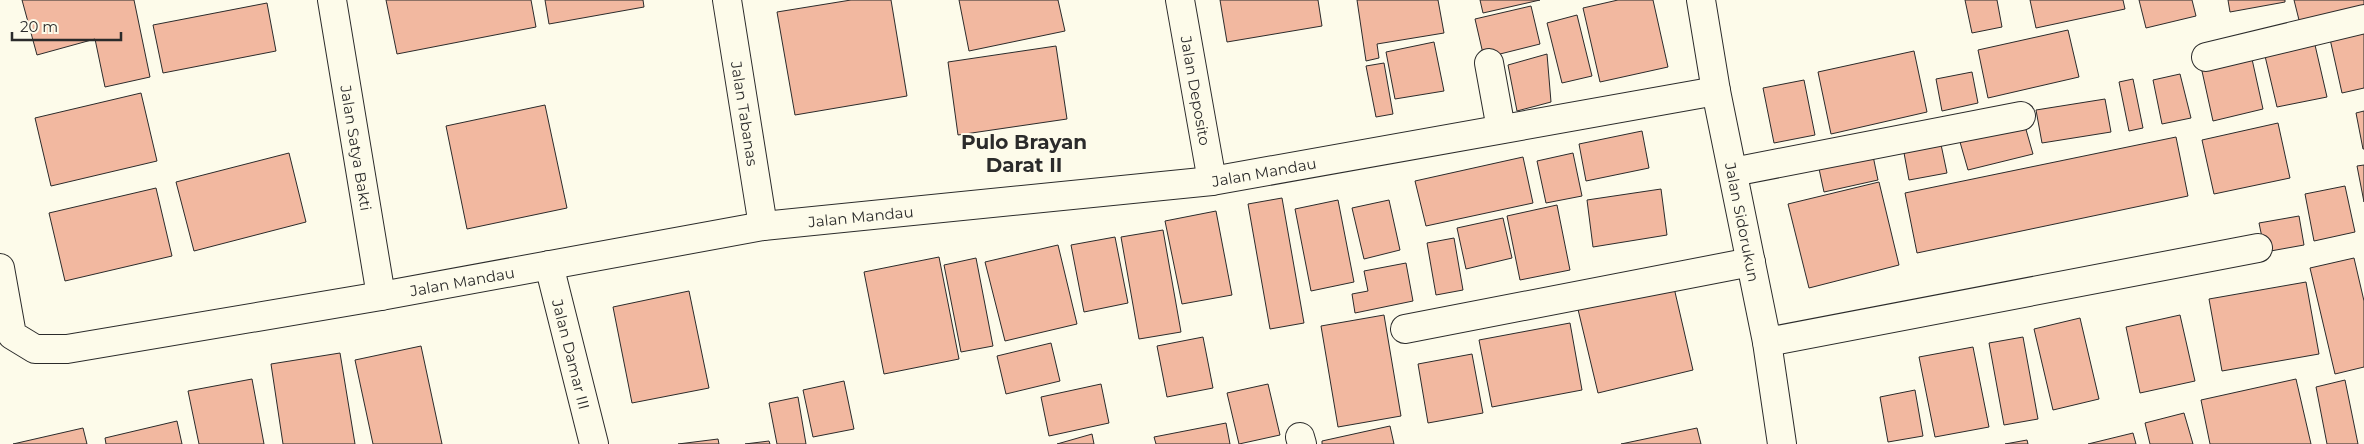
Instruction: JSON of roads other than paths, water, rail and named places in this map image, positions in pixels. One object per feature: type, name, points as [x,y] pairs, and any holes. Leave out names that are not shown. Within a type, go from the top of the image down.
[{"type":"street","name":"Jalan Satya Bakti","points":[[332,0],[381,296]]},
{"type":"street","name":"Jalan Tabanas","points":[[727,0],[763,226]]},
{"type":"street","name":"Jalan Deposito","points":[[1180,0],[1212,181]]},
{"type":"street","name":"Jalan Sidorukun","points":[[1701,0],[1716,91],[1767,342],[1782,444]]},
{"type":"street","points":[[2206,57],[2364,19]]},
{"type":"street","points":[[1489,63],[1502,129]]},
{"type":"street","name":"Jalan Mandau","points":[[0,268],[12,335],[35,349],[67,349],[381,296],[763,226],[1212,181],[1716,91]]},
{"type":"street","points":[[1732,172],[2021,116]]},
{"type":"street","points":[[1767,342],[2258,248]]},
{"type":"street","points":[[1405,329],[1751,262]]},
{"type":"street","name":"Jalan Damar III","points":[[550,265],[594,444]]},
{"type":"district","name":"Pulo Brayan Darat II","points":[[1024,154]]}]
